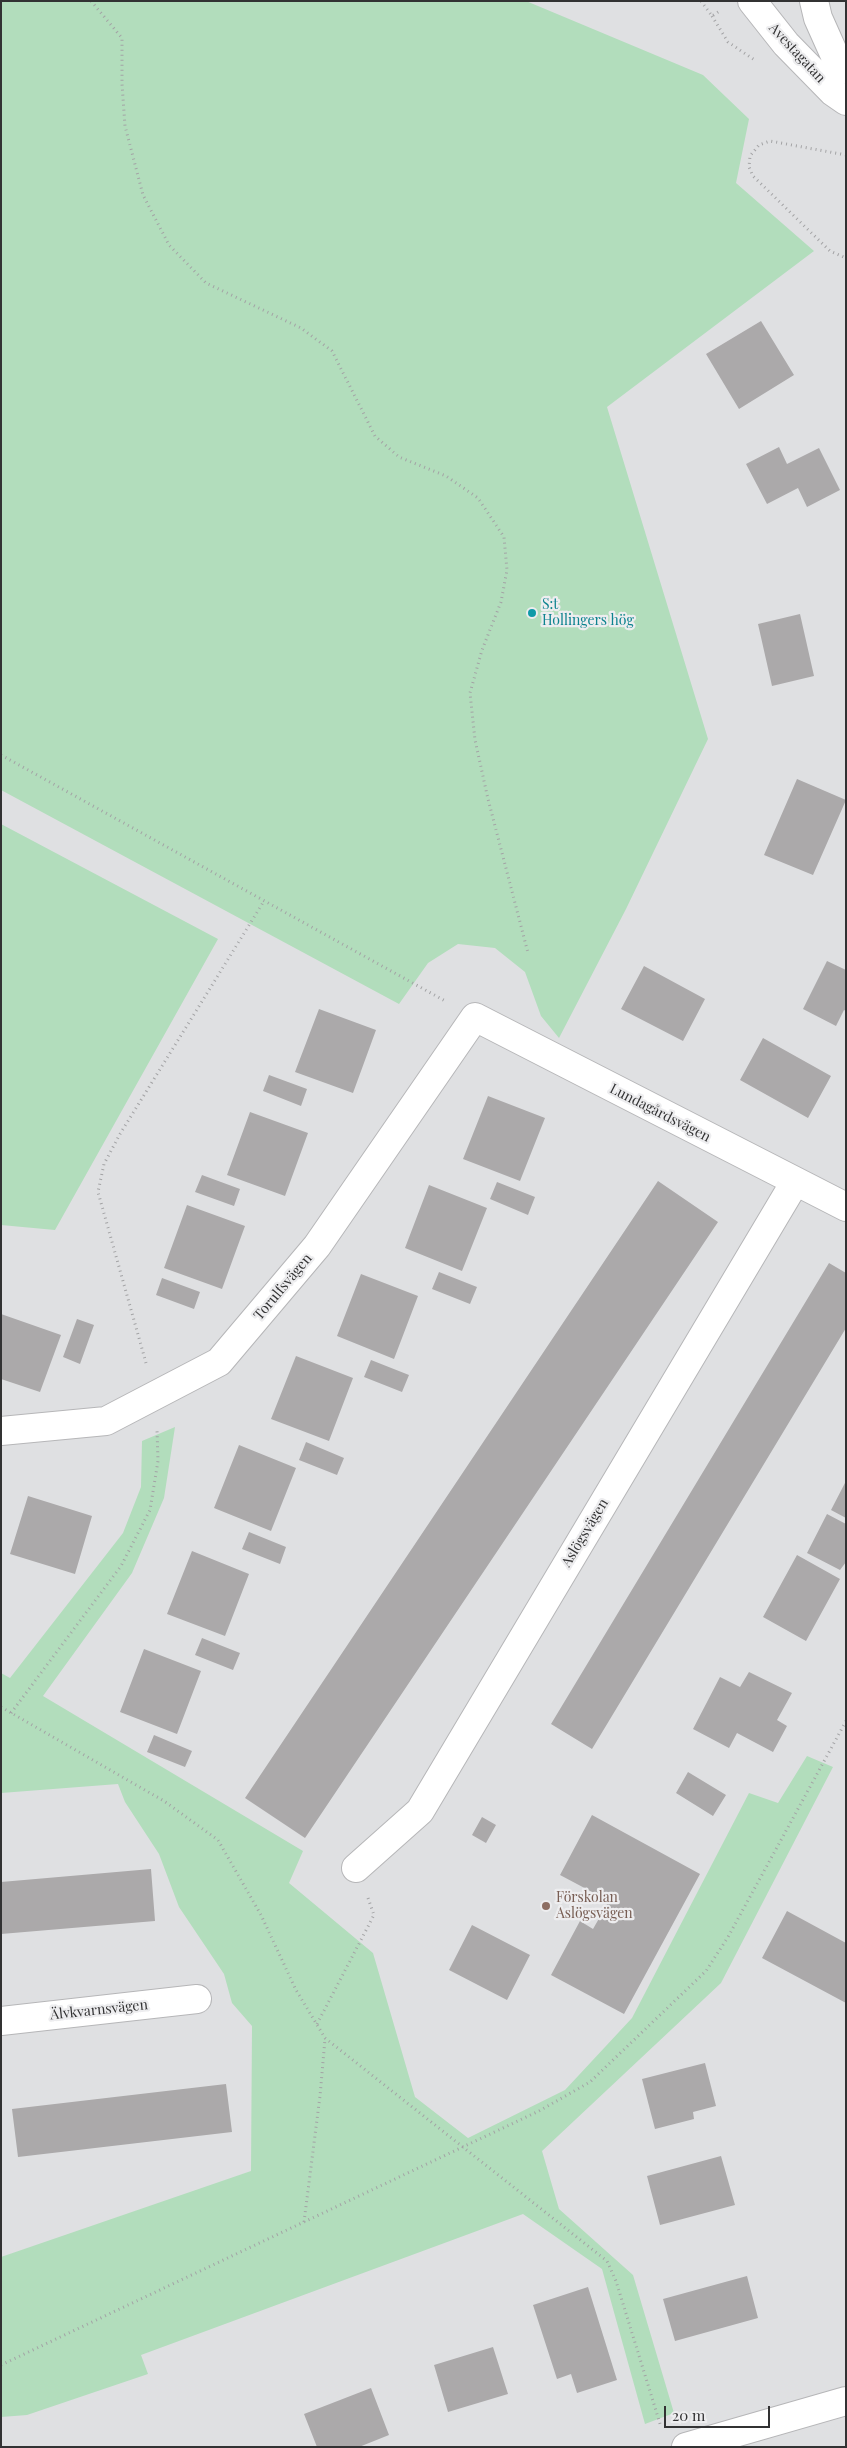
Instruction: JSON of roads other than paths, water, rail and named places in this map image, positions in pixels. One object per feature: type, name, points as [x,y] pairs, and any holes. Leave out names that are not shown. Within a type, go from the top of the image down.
[{"type":"street","name":"Avestagatan","points":[[814,1],[818,18],[835,56],[846,69]]},
{"type":"street","name":"Avestagatan","points":[[739,4],[786,44],[833,92],[846,100]]},
{"type":"street","name":"Lundagårdsvägen","points":[[475,1017],[846,1208]]},
{"type":"street","name":"Torulfsvägen","points":[[1,1431],[106,1421],[220,1362],[311,1254],[475,1017]]},
{"type":"street","name":"Aslögsvägen","points":[[356,1868],[420,1811],[794,1182]]},
{"type":"street","name":"Älvkvarnsvägen","points":[[1,2021],[197,1999]]},
{"type":"street","points":[[686,2447],[846,2401]]},
{"type":"place","name":"S:t Hollingers hög","points":[[532,613]]},
{"type":"place","name":"Förskolan Aslögsvägen","points":[[546,1906]]}]
